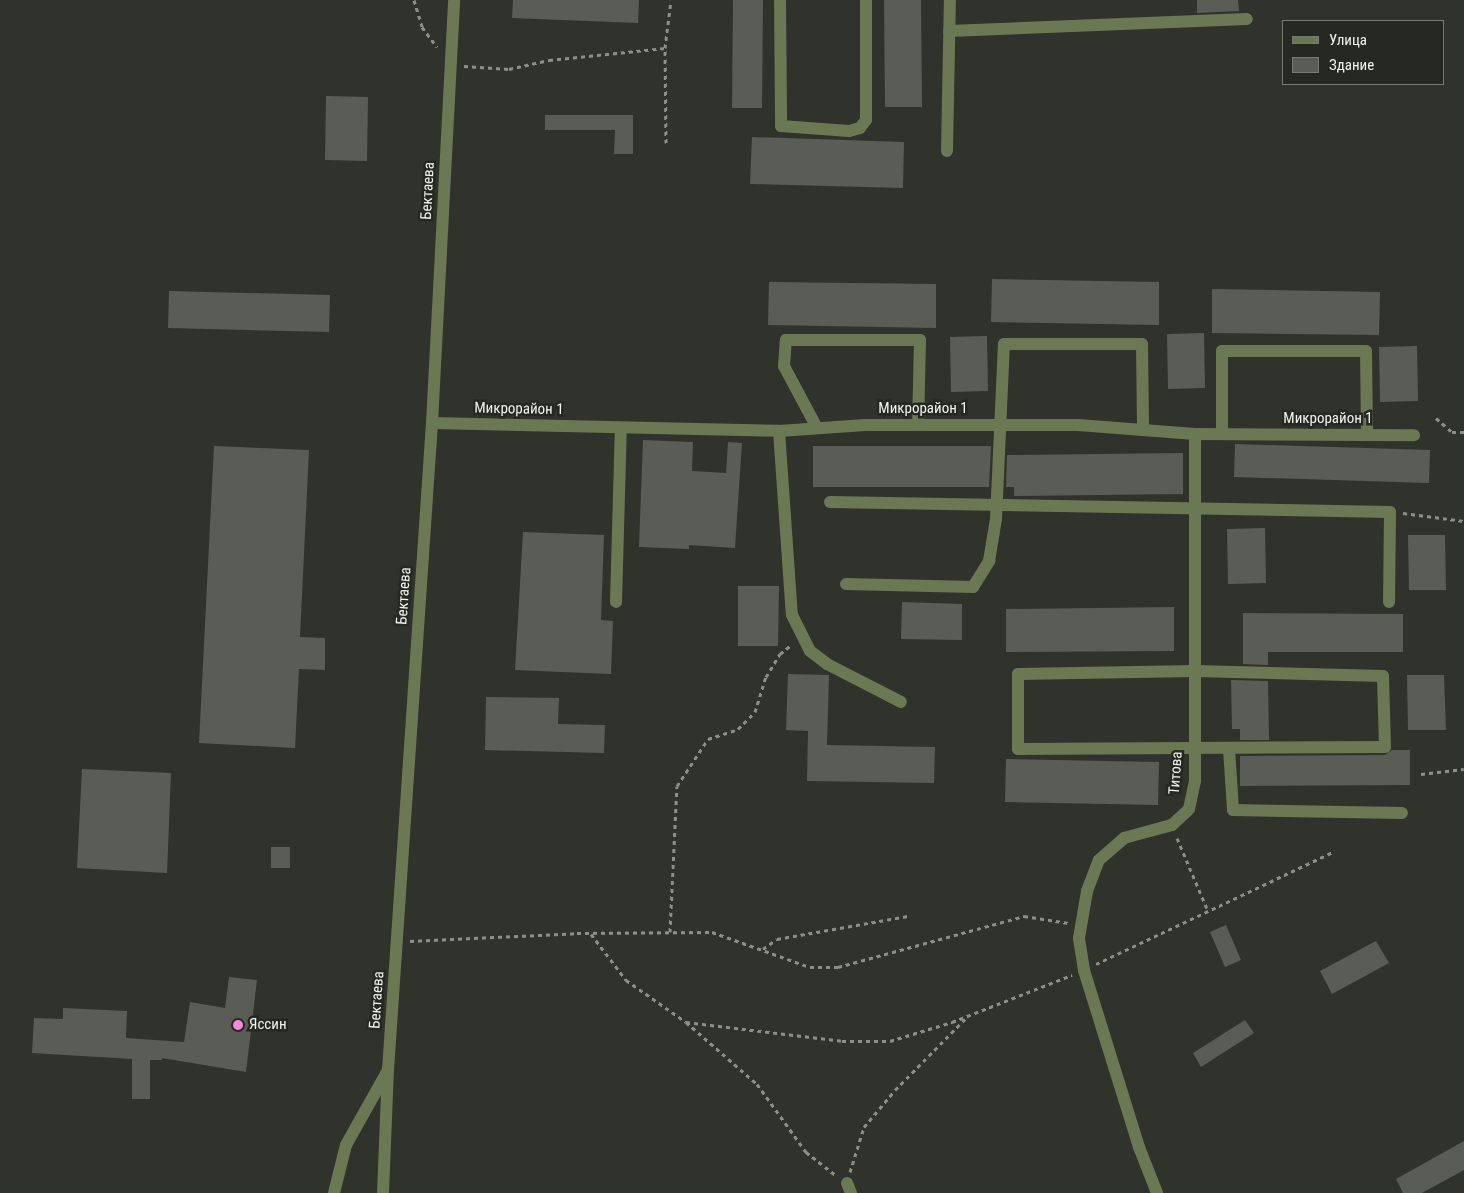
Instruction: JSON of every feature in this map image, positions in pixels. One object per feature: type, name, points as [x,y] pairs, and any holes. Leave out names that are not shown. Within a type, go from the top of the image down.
[{"type":"street","name":"Бектаева","points":[[384,1193],[388,1070],[432,423],[454,0]]},
{"type":"street","points":[[780,0],[781,126],[849,131],[860,128],[866,120],[866,0]]},
{"type":"street","points":[[947,151],[950,0]]},
{"type":"street","points":[[949,31],[1247,19]]},
{"type":"street","points":[[816,426],[784,366],[786,340],[920,340],[918,425]]},
{"type":"street","points":[[846,584],[973,587],[989,561],[997,504],[1004,344],[1142,344],[1144,430]]},
{"type":"street","points":[[1222,434],[1222,351],[1366,351],[1367,435]]},
{"type":"street","name":"Микрорайон 1","points":[[432,423],[779,431],[816,426],[1078,425],[1195,434],[1414,435]]},
{"type":"street","points":[[616,602],[621,428]]},
{"type":"street","points":[[779,431],[792,615],[810,651],[827,664],[901,702]]},
{"type":"street","name":"Титова","points":[[1172,825],[1189,809],[1195,780],[1195,434]]},
{"type":"street","points":[[830,502],[1390,512],[1389,602]]},
{"type":"street","points":[[1195,671],[1383,676],[1385,747],[1018,749],[1018,674],[1195,671]]},
{"type":"street","points":[[1229,749],[1233,810],[1402,813]]},
{"type":"street","points":[[1157,1193],[1138,1147],[1084,970],[1081,926],[1086,891],[1100,860],[1124,838],[1172,825]]},
{"type":"street","points":[[334,1193],[346,1145],[388,1070]]},
{"type":"path","points":[[414,0],[422,27],[450,65],[509,69],[549,60],[665,48]]},
{"type":"path","points":[[666,143],[665,48],[671,0]]},
{"type":"path","points":[[1436,418],[1452,432],[1464,432]]},
{"type":"path","points":[[1390,512],[1464,521]]},
{"type":"path","points":[[670,932],[678,786],[708,739],[738,729],[755,712],[766,677],[780,654],[802,635]]},
{"type":"path","points":[[1421,774],[1464,769]]},
{"type":"path","points":[[1172,825],[1208,911]]},
{"type":"path","points":[[686,1022],[842,1041],[890,1041],[969,1015],[1084,970],[1335,851]]},
{"type":"path","points":[[762,949],[777,939],[908,916]]},
{"type":"path","points":[[397,942],[591,933],[712,932],[810,967],[838,967],[1024,916],[1050,917],[1081,926]]},
{"type":"path","points":[[591,933],[626,980],[686,1022],[757,1084],[806,1152],[849,1188],[864,1127],[895,1090],[969,1015]]},
{"type":"building","points":[[513,0],[639,0],[638,23],[512,18]]},
{"type":"building","points":[[733,0],[763,0],[762,108],[732,108]]},
{"type":"building","points":[[884,0],[921,0],[922,107],[885,107]]},
{"type":"building","points":[[1197,0],[1238,0],[1239,11],[1197,13]]},
{"type":"building","points":[[326,96],[368,97],[367,161],[325,160]]},
{"type":"building","points":[[545,115],[633,115],[633,154],[614,154],[615,130],[545,130]]},
{"type":"building","points":[[752,137],[904,142],[903,188],[750,184]]},
{"type":"building","points":[[992,279],[1159,282],[1159,325],[991,322]]},
{"type":"building","points":[[769,282],[936,284],[936,328],[768,325]]},
{"type":"building","points":[[1212,289],[1380,292],[1379,335],[1212,333]]},
{"type":"building","points":[[169,291],[330,295],[329,332],[168,328]]},
{"type":"building","points":[[1204,333],[1205,388],[1168,389],[1167,334]]},
{"type":"building","points":[[987,336],[988,391],[951,392],[950,337]]},
{"type":"building","points":[[1417,346],[1418,401],[1380,402],[1379,347]]},
{"type":"building","points":[[643,440],[693,442],[692,471],[726,473],[728,442],[742,443],[735,548],[689,545],[689,549],[639,547]]},
{"type":"building","points":[[1235,444],[1430,450],[1429,483],[1234,477]]},
{"type":"building","points":[[214,446],[309,450],[300,637],[325,638],[325,670],[299,669],[295,748],[199,743]]},
{"type":"building","points":[[813,446],[991,446],[989,487],[813,487]]},
{"type":"building","points":[[1183,453],[1183,494],[1014,496],[1014,487],[1006,487],[1007,455]]},
{"type":"building","points":[[1265,528],[1266,583],[1228,584],[1227,529]]},
{"type":"building","points":[[523,532],[604,535],[601,620],[613,621],[611,674],[515,670]]},
{"type":"building","points":[[1408,535],[1445,535],[1446,590],[1409,590]]},
{"type":"building","points":[[738,586],[779,586],[778,646],[738,646]]},
{"type":"building","points":[[902,602],[962,604],[962,640],[901,639]]},
{"type":"building","points":[[1174,607],[1174,651],[1006,652],[1006,609]]},
{"type":"building","points":[[1243,613],[1403,614],[1403,652],[1268,652],[1268,665],[1243,664]]},
{"type":"building","points":[[788,674],[829,675],[827,745],[935,747],[934,783],[807,781],[808,731],[786,730]]},
{"type":"building","points":[[1407,675],[1444,675],[1446,730],[1408,730]]},
{"type":"building","points":[[1231,680],[1268,681],[1269,740],[1240,740],[1240,729],[1232,729]]},
{"type":"building","points":[[486,697],[559,698],[558,724],[605,725],[604,753],[485,750]]},
{"type":"building","points":[[1392,750],[1410,750],[1410,785],[1240,786],[1240,756],[1385,755]]},
{"type":"building","points":[[1006,759],[1159,762],[1158,805],[1005,802]]},
{"type":"building","points":[[82,769],[171,773],[167,873],[77,868]]},
{"type":"building","points":[[271,847],[290,847],[290,868],[271,868]]},
{"type":"building","points":[[1226,925],[1241,960],[1225,967],[1210,932]]},
{"type":"building","points":[[1376,941],[1389,963],[1332,994],[1320,971]]},
{"type":"building","points":[[229,977],[257,980],[246,1072],[162,1058],[162,1060],[150,1060],[150,1099],[132,1099],[132,1059],[32,1053],[34,1018],[63,1019],[63,1008],[127,1011],[126,1038],[184,1042],[190,1002],[225,1008]]},
{"type":"building","points":[[1245,1020],[1254,1033],[1201,1067],[1193,1053]]},
{"type":"building","points":[[1464,1141],[1464,1170],[1422,1193],[1403,1193],[1396,1179]]},
{"type":"place","name":"Яссин","points":[[238,1025]]}]
